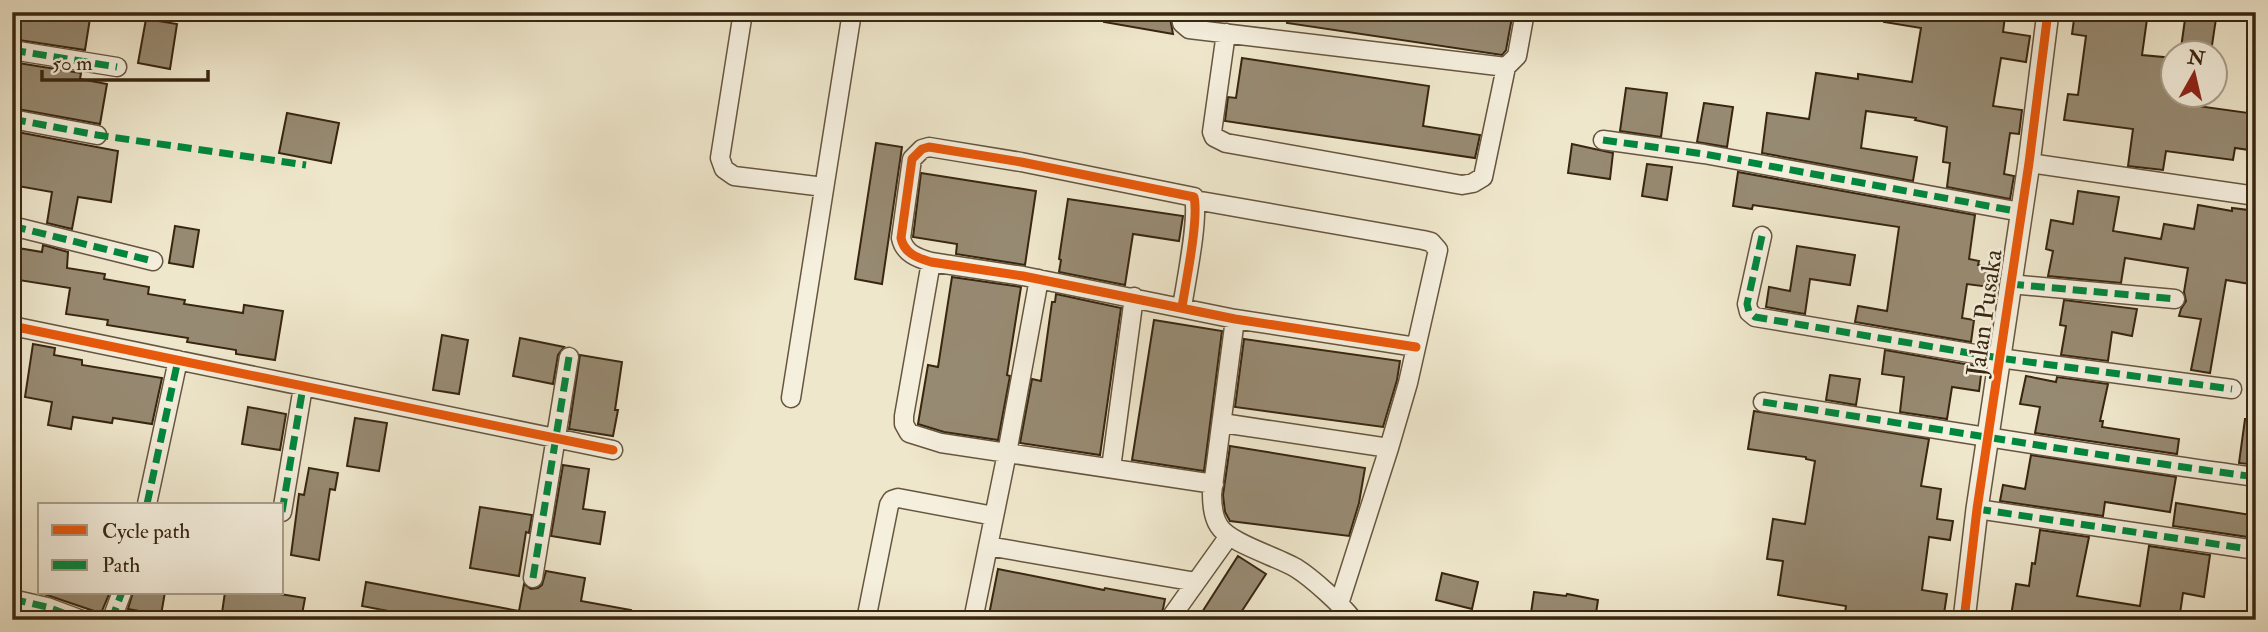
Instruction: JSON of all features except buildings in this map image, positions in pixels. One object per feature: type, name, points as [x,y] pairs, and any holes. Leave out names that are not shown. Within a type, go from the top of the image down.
[{"type":"street","points":[[743,12],[720,158],[724,169],[734,176],[824,187]]},
{"type":"street","points":[[791,398],[852,12]]},
{"type":"street","points":[[1180,12],[1182,23],[1189,29],[1506,67]]},
{"type":"street","points":[[1226,33],[1212,132],[1214,137],[1226,143],[1462,185],[1483,177],[1506,67],[1517,56],[1525,12]]},
{"type":"street","name":"Jalan Pusaka","points":[[1964,620],[1977,509],[2029,163],[2048,12]]},
{"type":"street","points":[[12,50],[117,67]]},
{"type":"street","points":[[12,120],[97,135]]},
{"type":"street","points":[[1603,140],[1704,154],[2021,212]]},
{"type":"street","points":[[1339,604],[1389,448],[1416,348],[1438,250],[1431,242],[1195,200],[1191,196],[1021,162],[925,147],[912,159],[901,238],[909,253],[930,262],[1040,279],[1235,319],[1416,348]]},
{"type":"street","points":[[2029,163],[2256,196]]},
{"type":"street","points":[[1182,307],[1195,200]]},
{"type":"street","points":[[12,226],[153,261]]},
{"type":"street","points":[[1762,236],[1747,304],[1749,312],[1755,317],[1999,358],[2232,389]]},
{"type":"street","points":[[930,262],[904,416],[906,430],[919,438],[1214,484]]},
{"type":"street","points":[[973,620],[1040,279]]},
{"type":"street","points":[[2010,284],[2175,299]]},
{"type":"street","points":[[1111,468],[1134,297]]},
{"type":"street","points":[[1235,319],[1212,505],[1219,526],[1229,536],[1297,569],[1339,604],[1353,620]]},
{"type":"street","points":[[12,326],[613,450]]},
{"type":"street","points":[[533,578],[569,357]]},
{"type":"street","points":[[147,503],[178,359]]},
{"type":"street","points":[[284,503],[303,387]]},
{"type":"street","points":[[1763,402],[2121,459],[2256,477]]},
{"type":"street","points":[[1222,423],[1389,448]]},
{"type":"street","points":[[866,620],[892,500],[898,498],[994,516]]},
{"type":"street","points":[[1977,509],[2256,550]]},
{"type":"street","points":[[1169,620],[1229,536]]},
{"type":"street","points":[[988,546],[1196,582]]},
{"type":"street","points":[[110,620],[121,594]]},
{"type":"street","points":[[12,599],[47,607],[82,620]]},
{"type":"marked path","points":[[12,50],[117,67]]},
{"type":"marked path","points":[[12,119],[97,135],[306,165]]},
{"type":"marked path","points":[[1603,140],[1704,154],[2021,212]]},
{"type":"marked path","points":[[12,226],[153,261]]},
{"type":"marked path","points":[[1762,236],[1747,304],[1749,312],[1755,317],[1999,358],[2232,389]]},
{"type":"marked path","points":[[2010,284],[2175,299]]},
{"type":"marked path","points":[[533,578],[569,357]]},
{"type":"marked path","points":[[147,503],[178,360]]},
{"type":"marked path","points":[[284,503],[303,387]]},
{"type":"marked path","points":[[1763,402],[2256,477]]},
{"type":"marked path","points":[[1977,509],[2256,550]]},
{"type":"marked path","points":[[110,620],[121,594]]},
{"type":"marked path","points":[[12,599],[47,607],[82,620]]},
{"type":"cycle path","points":[[1964,620],[1977,509],[2029,163],[2048,12]]},
{"type":"cycle path","points":[[1182,307],[1193,235],[1194,197],[1021,162],[929,147],[922,149],[912,159],[901,238],[908,251],[921,259],[1023,276],[1235,319],[1416,347]]},
{"type":"cycle path","points":[[12,326],[613,450]]}]
